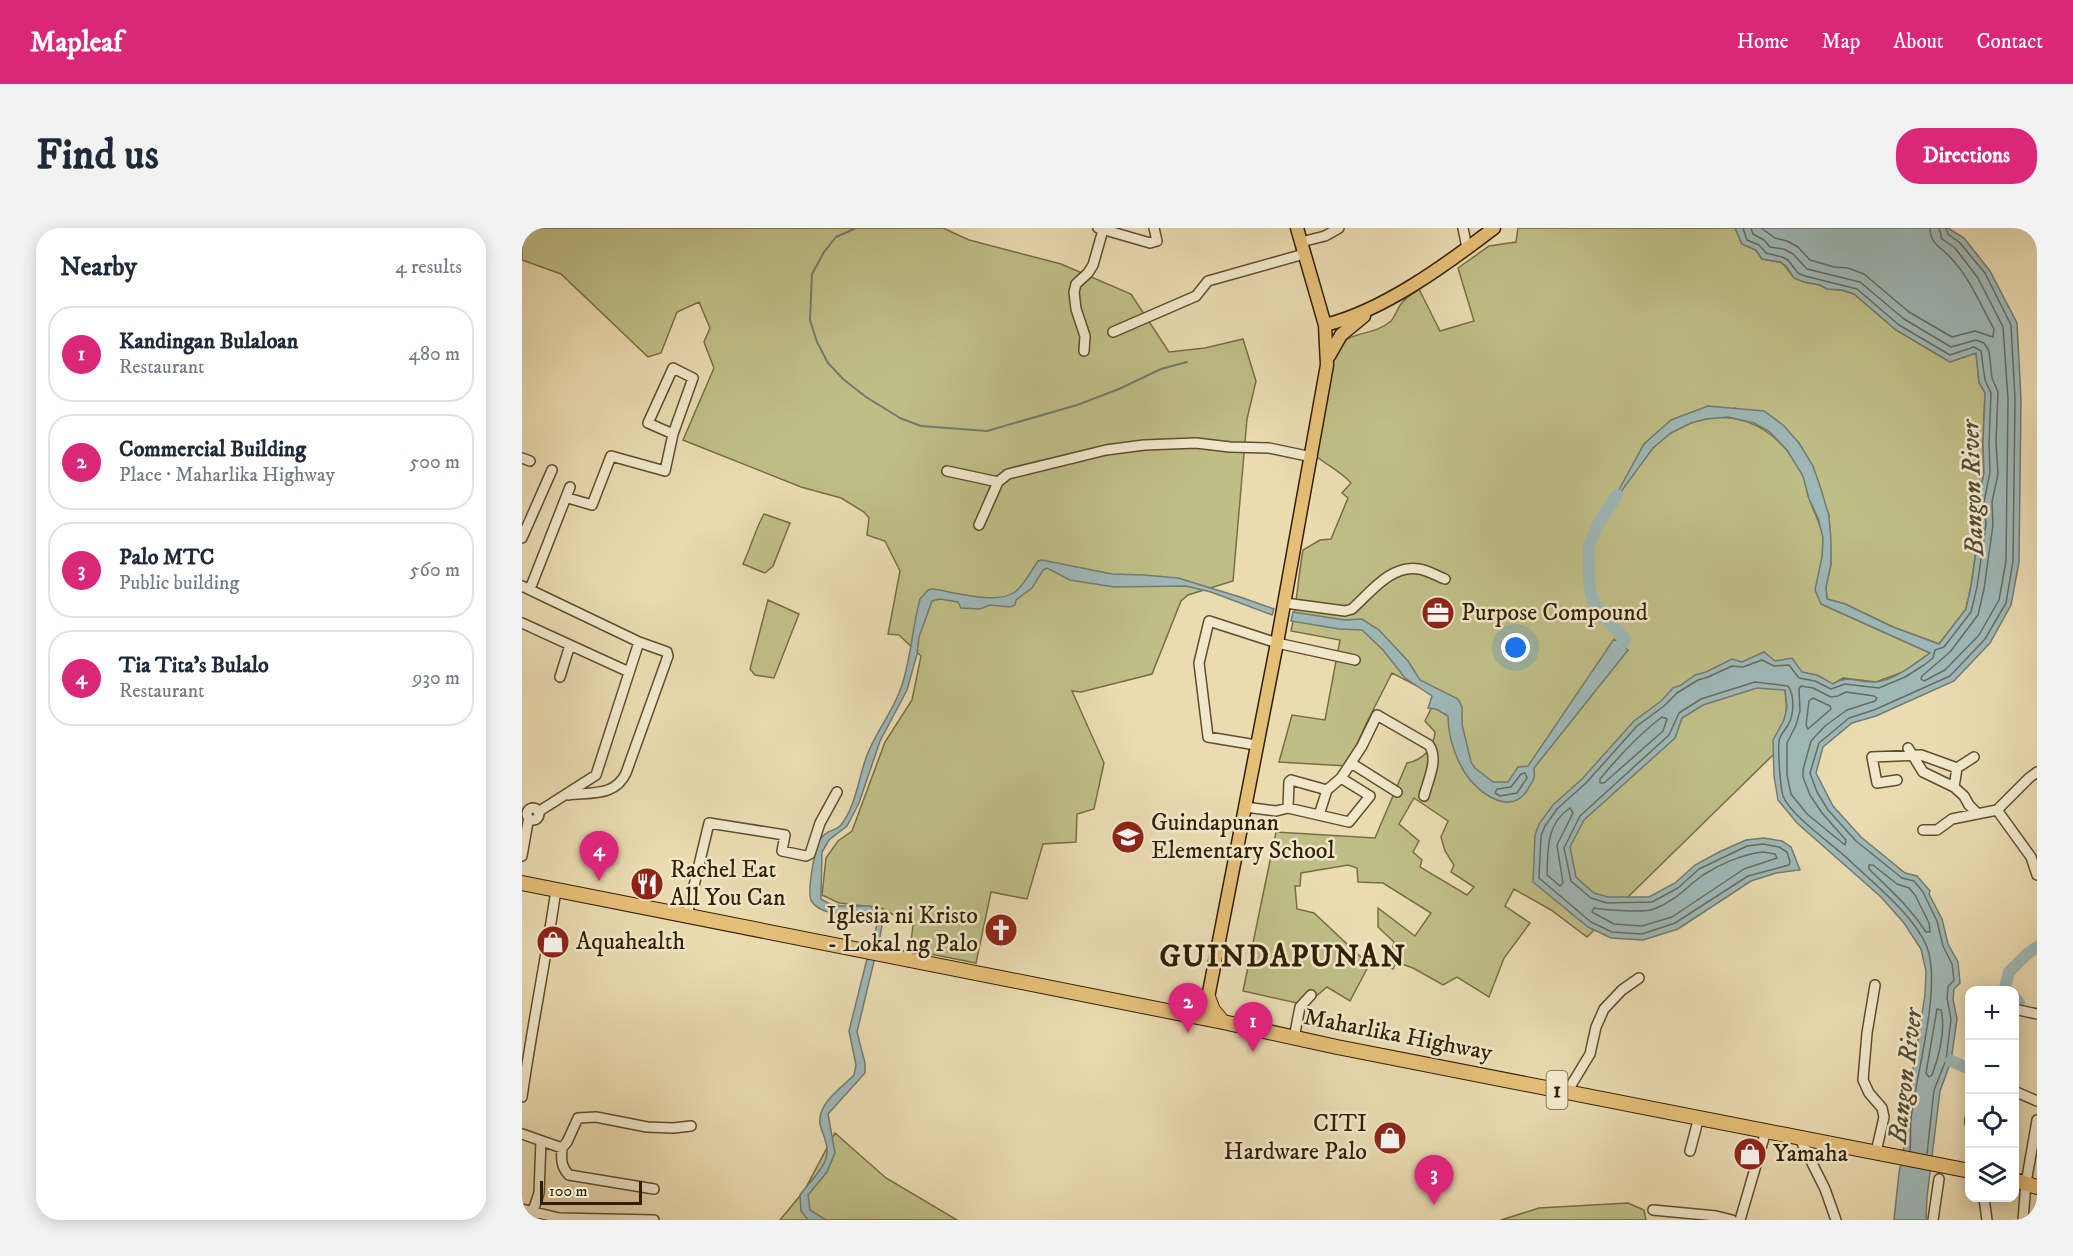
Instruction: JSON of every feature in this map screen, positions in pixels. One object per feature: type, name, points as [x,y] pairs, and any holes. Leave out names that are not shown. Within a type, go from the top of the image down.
[{"type":"highway","name":"Maharlika Highway","points":[[522,883],[1965,1170]]},
{"type":"highway","points":[[1179,1013],[1193,1008],[1209,997],[1213,1010],[1223,1022]]},
{"type":"main road","points":[[1297,228],[1325,325],[1327,365]]},
{"type":"main road","points":[[1325,325],[1371,309],[1467,248],[1494,228]]},
{"type":"main road","points":[[1327,338],[1332,342],[1371,309]]},
{"type":"main road","points":[[1204,1018],[1277,643],[1327,365],[1331,351],[1341,335]]},
{"type":"street","points":[[1084,351],[1085,336],[1076,309],[1074,292],[1076,284],[1093,265],[1100,229],[1150,243],[1157,242],[1154,228]]},
{"type":"street","points":[[1113,332],[1196,296],[1208,281],[1303,248],[1339,228]]},
{"type":"street","points":[[1462,228],[1467,248]]},
{"type":"street","points":[[568,498],[592,505],[611,456],[665,471],[672,434],[693,378],[673,368],[648,423],[672,434]]},
{"type":"street","points":[[979,525],[998,482],[1008,474],[1110,449],[1196,443],[1269,448],[1311,457]]},
{"type":"street","points":[[522,538],[552,470]]},
{"type":"street","points":[[947,471],[998,482]]},
{"type":"street","points":[[562,796],[605,792],[622,781],[668,656],[663,650],[639,642],[526,587],[568,498],[570,487]]},
{"type":"street","points":[[1284,605],[1345,611],[1352,609],[1388,576],[1402,569],[1418,568],[1445,579]]},
{"type":"street","points":[[1257,745],[1208,737],[1200,663],[1209,621],[1277,643],[1355,660]]},
{"type":"street","points":[[522,624],[629,672]]},
{"type":"street","points":[[522,856],[528,822],[531,820],[527,816],[528,810],[533,808],[538,812],[596,775],[639,642]]},
{"type":"street","points":[[560,676],[570,645]]},
{"type":"street","points":[[1319,815],[1327,790],[1341,778],[1362,746],[1377,715],[1429,745],[1433,751],[1434,758],[1424,796]]},
{"type":"street","points":[[1897,780],[1878,783],[1872,757],[1910,751],[1957,768]]},
{"type":"street","points":[[1910,751],[1923,772],[1954,787],[1978,813]]},
{"type":"street","points":[[1954,787],[1957,768],[1974,757]]},
{"type":"street","points":[[1351,763],[1397,792]]},
{"type":"street","points":[[1923,830],[1937,830],[1952,819],[1997,810],[2033,775]]},
{"type":"street","points":[[1245,807],[1276,811],[1288,808],[1349,822],[1370,796],[1341,778]]},
{"type":"street","points":[[1288,808],[1291,780],[1327,790]]},
{"type":"street","points":[[687,915],[709,823],[784,836],[782,851],[806,856],[810,854],[820,823],[837,792]]},
{"type":"street","points":[[1997,810],[2031,857],[2037,875]]},
{"type":"street","points":[[522,1097],[544,975],[556,890]]},
{"type":"street","points":[[1567,1092],[1590,1054],[1596,1027],[1604,1009],[1622,990],[1639,978]]},
{"type":"street","points":[[1875,985],[1868,1023],[1863,1080],[1869,1093],[1882,1108],[1884,1117],[1876,1152]]},
{"type":"street","points":[[1294,1038],[1300,1006],[1311,995]]},
{"type":"street","points":[[2019,1010],[2037,1014]]},
{"type":"street","points":[[2019,1093],[2037,1101]]},
{"type":"street","points":[[654,1189],[569,1175],[561,1163],[562,1148],[578,1118],[588,1116],[673,1128],[691,1126]]},
{"type":"street","points":[[1690,1151],[1699,1117]]},
{"type":"street","points":[[2024,1220],[2026,1184],[2037,1120]]},
{"type":"street","points":[[1740,1220],[1766,1131]]},
{"type":"street","points":[[522,1134],[562,1148]]},
{"type":"street","points":[[1799,1137],[1825,1189],[1836,1220]]},
{"type":"street","points":[[531,1216],[539,1193],[541,1141]]},
{"type":"street","points":[[1933,1220],[1939,1179]]},
{"type":"street","points":[[1985,1202],[1987,1220]]},
{"type":"street","points":[[522,1209],[531,1216],[559,1219],[654,1220]]},
{"type":"street","points":[[1653,1210],[1716,1216],[1732,1220]]},
{"type":"shaded area","points":[[522,228],[943,228],[969,240],[1061,264],[1131,294],[1169,352],[1205,348],[1243,339],[1256,381],[1247,419],[1233,581],[1188,595],[1181,601],[1152,674],[1081,692],[1072,691],[1104,763],[1094,809],[1077,814],[1076,842],[1043,844],[1027,899],[991,892],[976,963],[910,950],[913,925],[881,908],[839,903],[822,895],[826,858],[838,841],[852,831],[885,742],[912,700],[921,656],[899,635],[888,634],[900,571],[885,541],[867,535],[869,518],[864,512],[841,498],[801,487],[683,440],[714,368],[704,342],[710,328],[699,302],[677,312],[661,353],[648,357],[561,274],[522,260]]},
{"type":"shaded area","points":[[1518,228],[1735,228],[1742,244],[1756,250],[1762,259],[1780,262],[1794,278],[1804,282],[1854,294],[1896,330],[1950,362],[1976,353],[1979,382],[1985,393],[1984,473],[1978,502],[1980,524],[1966,609],[1939,644],[1893,627],[1845,604],[1827,599],[1826,587],[1831,564],[1829,516],[1799,443],[1735,408],[1657,433],[1644,444],[1613,502],[1654,447],[1671,433],[1691,423],[1710,418],[1729,418],[1747,422],[1764,430],[1792,457],[1804,478],[1820,526],[1823,536],[1820,568],[1821,604],[1930,653],[1903,672],[1876,682],[1843,678],[1833,684],[1785,690],[1786,713],[1775,739],[1774,754],[1587,937],[1551,910],[1514,889],[1505,906],[1530,923],[1504,958],[1489,997],[1457,977],[1443,985],[1413,968],[1396,962],[1393,969],[1388,967],[1394,942],[1378,927],[1378,908],[1415,936],[1431,913],[1383,883],[1358,882],[1357,868],[1348,865],[1301,873],[1300,886],[1295,886],[1297,909],[1314,913],[1363,959],[1371,961],[1350,1001],[1327,987],[1306,1005],[1243,991],[1276,832],[1375,838],[1407,763],[1427,752],[1433,743],[1435,732],[1425,721],[1437,696],[1392,673],[1347,766],[1279,762],[1292,715],[1325,720],[1340,640],[1291,631],[1303,550],[1320,540],[1331,539],[1348,498],[1342,493],[1351,483],[1316,456],[1333,353],[1339,345],[1353,336],[1376,330],[1391,321],[1403,302],[1419,289],[1440,331],[1474,321],[1458,268],[1489,246],[1516,242]],"holes":[[[1414,798],[1448,821],[1441,837],[1445,851],[1454,865],[1451,872],[1474,887],[1467,895],[1420,867],[1422,860],[1413,852],[1419,841],[1399,824]]]},
{"type":"shaded area","points":[[764,514],[790,523],[773,566],[765,573],[743,564]]},
{"type":"shaded area","points":[[768,600],[799,614],[774,678],[755,675],[750,669]]},
{"type":"shaded area","points":[[835,1133],[886,1178],[957,1220],[780,1220],[804,1191]]},
{"type":"shaded area","points":[[1628,1203],[1644,1210],[1646,1220],[1501,1220],[1539,1208]]},
{"type":"water","points":[[1735,228],[1948,228],[1964,238],[1990,271],[2017,323],[2021,399],[2019,562],[2011,605],[1990,643],[1954,681],[1876,716],[1852,723],[1823,747],[1816,773],[1833,806],[1861,837],[1905,873],[1917,876],[1930,891],[1929,894],[1942,919],[1948,944],[1958,962],[1960,983],[1954,989],[1953,999],[1957,1019],[1951,1061],[1940,1091],[1926,1220],[1894,1220],[1904,1147],[1905,1119],[1925,995],[1926,971],[1921,949],[1904,923],[1881,897],[1797,823],[1778,800],[1774,776],[1773,740],[1784,720],[1787,707],[1785,690],[1757,688],[1703,705],[1682,718],[1675,738],[1584,820],[1570,847],[1576,877],[1594,893],[1608,897],[1649,897],[1675,883],[1695,865],[1746,840],[1764,838],[1782,841],[1791,847],[1800,870],[1776,873],[1751,881],[1678,929],[1643,940],[1611,938],[1588,927],[1533,882],[1535,835],[1539,824],[1553,805],[1582,779],[1634,721],[1661,701],[1673,688],[1695,675],[1732,659],[1742,662],[1764,652],[1775,661],[1792,658],[1802,672],[1817,675],[1833,684],[1849,679],[1875,682],[1889,679],[1930,653],[1821,604],[1815,590],[1822,557],[1823,538],[1803,476],[1787,450],[1770,432],[1754,423],[1728,417],[1706,419],[1691,423],[1671,433],[1653,448],[1609,508],[1644,444],[1671,420],[1708,406],[1764,411],[1783,425],[1799,443],[1813,466],[1829,516],[1831,564],[1826,587],[1827,599],[1845,604],[1893,627],[1939,644],[1966,609],[1980,524],[1978,502],[1984,473],[1985,393],[1979,382],[1976,353],[1950,362],[1896,330],[1854,294],[1804,282],[1794,278],[1786,266],[1780,262],[1762,259],[1756,250],[1742,244]]},
{"type":"water","points":[[1038,561],[1112,574],[1178,578],[1274,609],[1272,615],[1211,592],[1186,586],[1114,587],[1070,580],[1047,568],[1043,570],[1032,588],[1010,607],[990,605],[980,609],[961,608],[958,602],[940,599],[932,601],[919,637],[917,654],[907,690],[880,741],[859,803],[847,826],[829,840],[822,852],[821,899],[830,904],[842,906],[870,906],[884,915],[879,942],[873,941],[878,920],[876,916],[833,913],[817,907],[812,902],[810,890],[812,870],[822,837],[841,825],[850,810],[868,751],[901,688],[920,599],[928,590],[933,589],[987,598],[1007,596],[1018,589]]},
{"type":"water","points":[[1293,612],[1345,620],[1362,619],[1379,630],[1408,661],[1420,680],[1458,699],[1462,707],[1462,724],[1471,762],[1493,782],[1508,782],[1518,767],[1528,766],[1614,639],[1628,650],[1534,768],[1534,779],[1528,789],[1521,797],[1504,802],[1486,794],[1470,780],[1461,766],[1450,738],[1448,716],[1436,709],[1428,708],[1432,696],[1405,678],[1383,650],[1362,630],[1339,629],[1291,621]]},
{"type":"water","points":[[868,955],[875,957],[857,1032],[865,1063],[865,1073],[828,1114],[835,1153],[827,1172],[808,1195],[810,1210],[826,1220],[808,1220],[801,1211],[800,1195],[821,1169],[826,1158],[827,1145],[820,1124],[822,1110],[831,1097],[854,1075],[856,1065],[849,1031]]},
{"type":"waterway","points":[[856,228],[836,237],[824,252],[812,274],[810,320],[817,342],[828,363],[843,379],[866,397],[900,418],[921,426],[987,431],[1077,405],[1119,389],[1161,369],[1187,362]]},
{"type":"waterway","points":[[1612,657],[1625,639],[1593,601],[1589,584],[1589,546],[1597,526],[1617,495]]},
{"type":"waterway","points":[[2006,986],[2009,972],[2037,947]]},
{"type":"waterway","points":[[1951,1061],[1965,1067]]},
{"type":"place","name":"Purpose Compound","points":[[1438,613]]},
{"type":"place","name":"Guindapunan Elementary School","points":[[1128,837]]},
{"type":"place","name":"Tia Tita's Bulalo","points":[[599,881]]},
{"type":"place","name":"Rachel Eat All You Can","points":[[647,884]]},
{"type":"place","name":"Iglesia ni Kristo - Lokal ng Palo","points":[[1001,930]]},
{"type":"place","name":"Aquahealth","points":[[553,942]]},
{"type":"place","name":"Commercial Building","points":[[1188,1033]]},
{"type":"place","name":"Kandingan Bulaloan","points":[[1253,1052]]},
{"type":"place","name":"CITI Hardware Palo","points":[[1390,1138]]},
{"type":"place","name":"Yamaha","points":[[1750,1154]]},
{"type":"place","name":"Palo MTC","points":[[1434,1205]]},
{"type":"district","name":"GUINDAPUNAN","points":[[1283,957]]},
{"type":"water label","name":"Bangon River","points":[[1973,488]]},
{"type":"water label","name":"Bangon River","points":[[1906,1076]]}]
